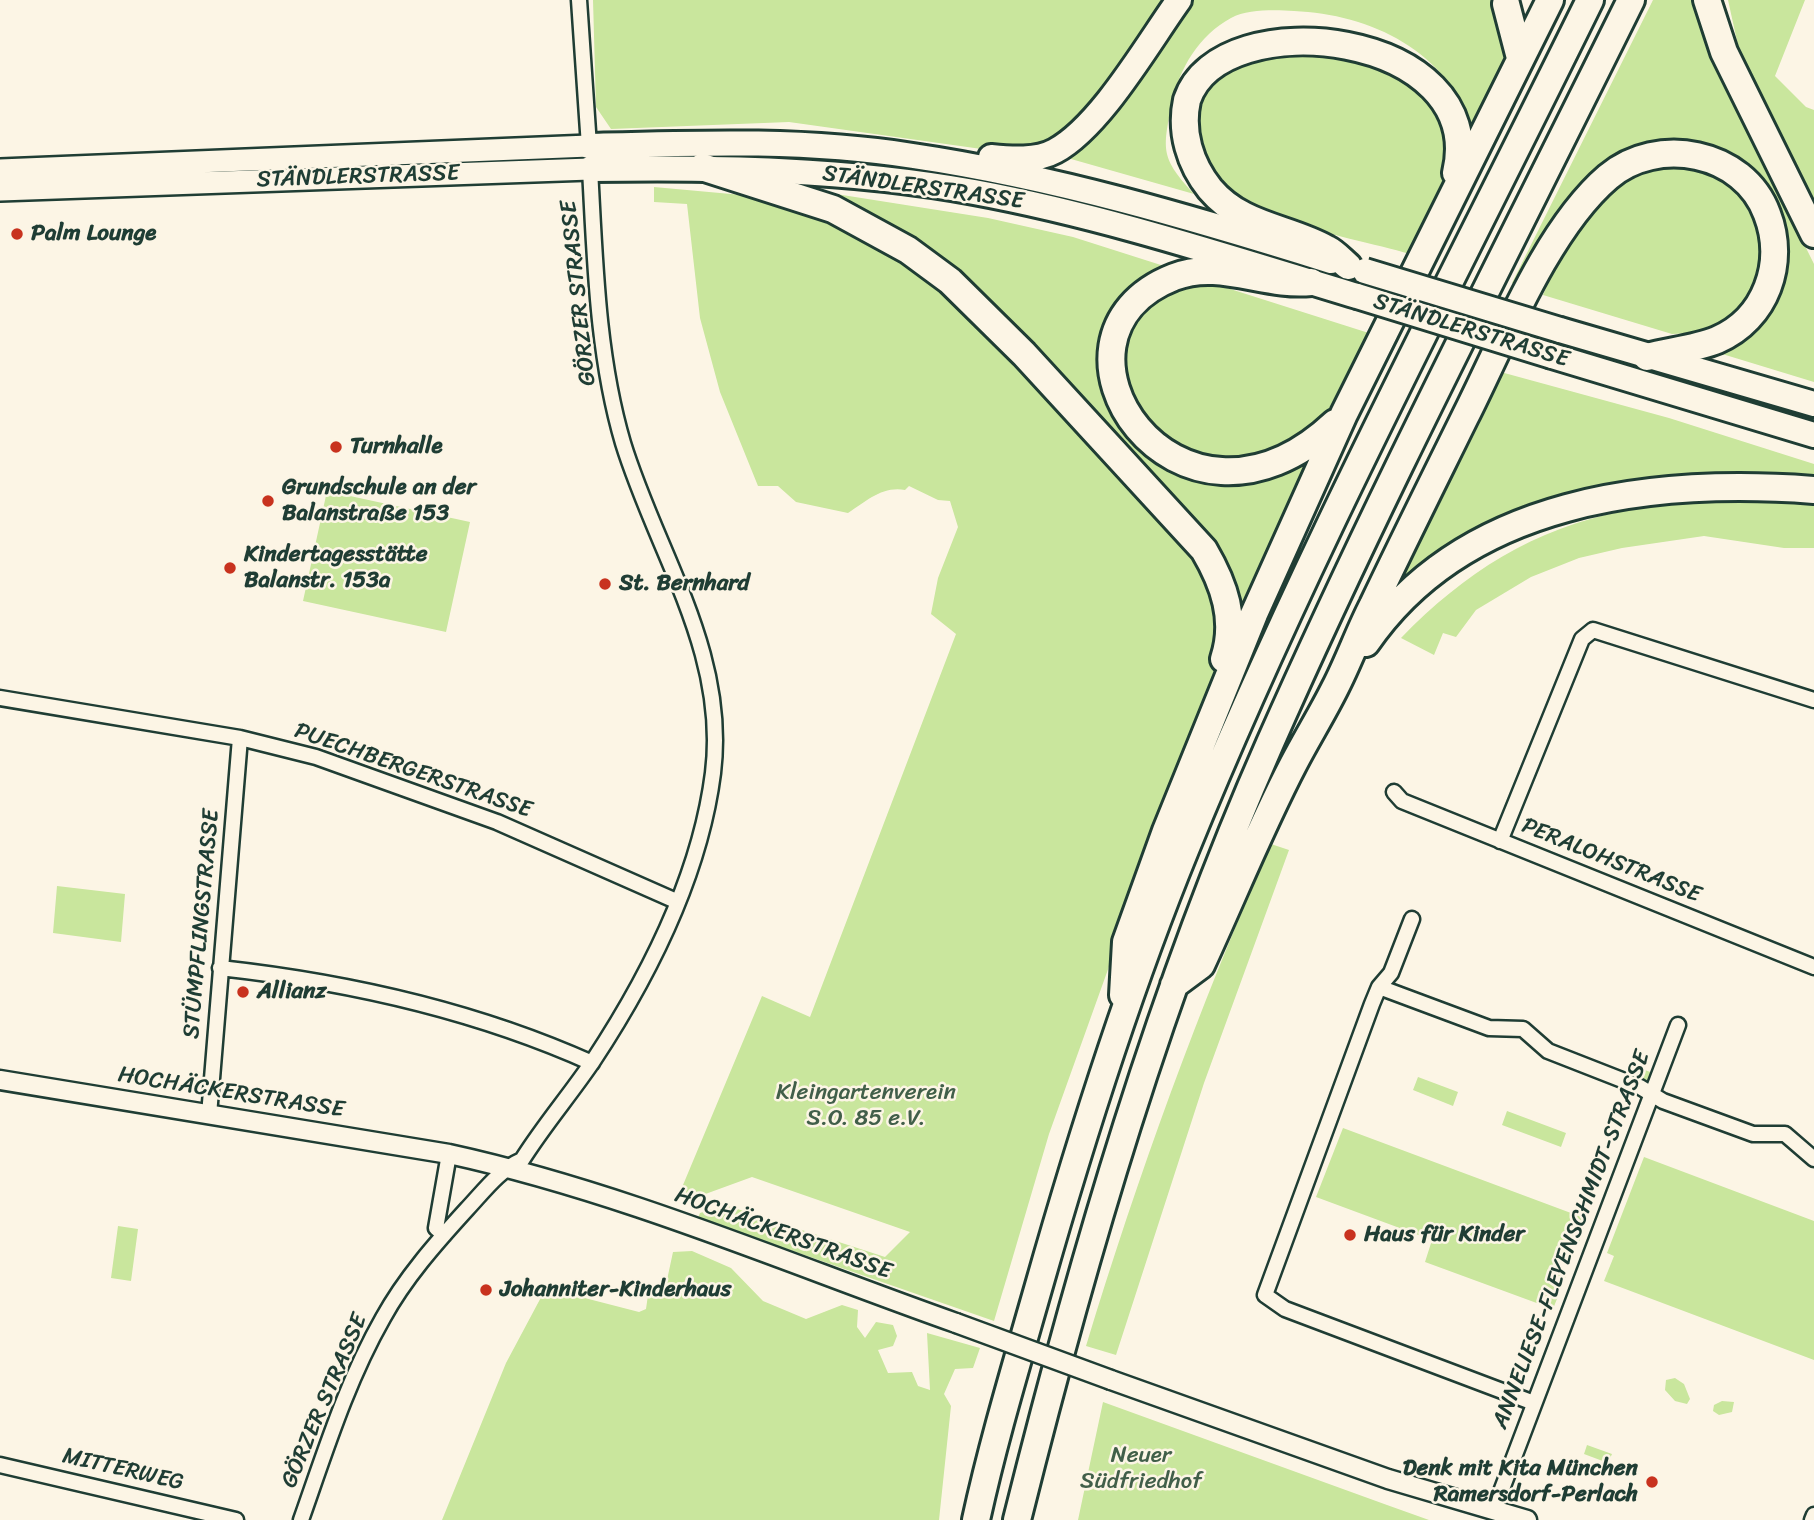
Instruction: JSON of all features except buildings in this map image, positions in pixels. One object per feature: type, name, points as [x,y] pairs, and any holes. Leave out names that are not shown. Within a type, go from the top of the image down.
[{"type":"highway","points":[[912,155],[933,149],[1027,159],[1054,152],[1080,133],[1104,105],[1179,0]]},
{"type":"highway","points":[[1121,1025],[1126,942],[1196,756],[1254,614],[1344,414],[1550,0]]},
{"type":"highway","points":[[976,1520],[989,1459],[1058,1218],[1121,1025],[1184,852],[1259,676],[1590,0]]},
{"type":"highway","points":[[1017,1520],[1050,1388],[1080,1284],[1174,985],[1269,744],[1367,537],[1631,0]]},
{"type":"highway","points":[[1707,0],[1724,52],[1814,234]]},
{"type":"highway","points":[[1506,4],[1520,58]]},
{"type":"highway","points":[[1356,268],[1327,249],[1254,223],[1211,190],[1194,166],[1186,141],[1184,113],[1190,86],[1206,56],[1232,34],[1256,23],[1288,18],[1326,21],[1364,33],[1399,50],[1426,72],[1446,96],[1455,120],[1459,148],[1451,196]]},
{"type":"highway","name":"STÄNDLERSTRASSE","points":[[589,157],[778,143],[912,155],[1110,196],[1647,357],[1814,404]]},
{"type":"highway","points":[[1174,985],[1202,965],[1293,765],[1335,688],[1461,426],[1557,239],[1588,198],[1609,176],[1624,166],[1662,153],[1699,155],[1732,170],[1759,199],[1767,213],[1773,242],[1772,276],[1763,301],[1743,323],[1717,340],[1647,357]]},
{"type":"highway","name":"STÄNDLERSTRASSE","points":[[589,157],[702,167],[825,173],[972,192],[1095,219],[1814,435]]},
{"type":"highway","points":[[702,167],[833,209],[908,250],[939,273],[1024,354],[1204,550],[1217,573],[1230,613],[1229,643],[1199,733],[1196,756]]},
{"type":"highway","points":[[1311,282],[1292,284],[1201,269],[1160,284],[1137,300],[1125,315],[1114,339],[1112,371],[1117,393],[1138,431],[1155,446],[1178,461],[1230,471],[1282,462],[1312,444],[1344,414]]},
{"type":"highway","points":[[1335,688],[1375,630],[1409,594],[1449,560],[1502,529],[1564,508],[1631,494],[1696,487],[1814,489]]},
{"type":"main road","name":"STÄNDLERSTRASSE","points":[[0,170],[589,157]]},
{"type":"main road","name":"STÄNDLERSTRASSE","points":[[0,190],[589,157]]},
{"type":"street","name":"GÖRZER STRASSE","points":[[301,1520],[333,1430],[383,1319],[407,1280],[444,1235],[507,1167],[522,1160],[592,1063],[648,967],[697,845],[710,791],[716,729],[704,650],[659,541],[620,429],[603,342],[579,0]]},
{"type":"street","points":[[1500,841],[1582,639],[1593,630],[1814,699]]},
{"type":"street","name":"PUECHBERGERSTRASSE","points":[[0,698],[240,738],[317,757],[435,798],[523,833],[676,901]]},
{"type":"street","name":"STÜMPFLINGSTRASSE","points":[[209,1115],[240,738]]},
{"type":"street","name":"PERALOHSTRASSE","points":[[1394,793],[1402,801],[1814,967]]},
{"type":"street","points":[[1412,919],[1391,973],[1380,987],[1265,1296],[1285,1308],[1534,1403]]},
{"type":"street","points":[[220,968],[312,978],[365,989],[499,1027],[592,1063]]},
{"type":"street","points":[[1380,987],[1489,1028],[1523,1029],[1548,1051],[1652,1093],[1663,1101],[1753,1133],[1785,1134],[1808,1157],[1814,1159]]},
{"type":"street","name":"ANNELIESE-FLEYENSCHMIDT-STRASSE","points":[[1494,1510],[1678,1024]]},
{"type":"street","name":"HOCHÄCKERSTRASSE","points":[[0,1080],[449,1154],[507,1167],[648,1212],[1342,1463],[1527,1520]]},
{"type":"street","points":[[444,1235],[436,1228],[449,1154]]},
{"type":"street","name":"MITTERWEG","points":[[0,1465],[236,1520]]},
{"type":"green space","points":[[593,0],[1168,0],[1088,113],[1057,140],[1010,153],[789,122],[611,129],[596,107]]},
{"type":"green space","points":[[1189,0],[1498,0],[1510,48],[1506,65],[1471,131],[1461,103],[1445,79],[1426,59],[1403,42],[1378,29],[1322,14],[1279,10],[1245,13],[1220,25],[1200,43],[1185,66],[1175,90],[1167,132],[1167,153],[1175,171],[1194,194],[1064,157],[1096,136]]},
{"type":"green space","points":[[1653,0],[1693,0],[1711,57],[1814,264],[1814,382],[1719,353],[1760,324],[1771,312],[1776,300],[1778,286],[1775,251],[1761,188],[1637,147],[1520,285],[1512,283]]},
{"type":"green space","points":[[1728,0],[1805,0],[1775,76],[1806,107],[1814,110],[1814,206],[1741,59]]},
{"type":"green space","points":[[1286,29],[1324,31],[1360,40],[1441,103],[1450,162],[1443,191],[1410,254],[1315,230],[1250,204],[1224,185],[1206,161],[1198,132],[1196,111],[1197,101],[1203,90],[1239,44],[1257,35]]},
{"type":"green space","points":[[1666,166],[1693,168],[1708,173],[1724,182],[1748,209],[1760,243],[1761,262],[1758,279],[1744,305],[1716,325],[1695,332],[1672,334],[1543,295],[1576,231],[1598,202],[1629,175]]},
{"type":"green space","name":"Kleingartenverein S.O. 85 e.V.","points":[[654,187],[742,195],[861,232],[945,288],[1186,542],[1216,595],[1216,668],[1049,1134],[994,1321],[698,1218],[700,1213],[725,1205],[885,1257],[910,1232],[752,1177],[689,1200],[683,1185],[762,996],[810,1017],[956,634],[931,614],[938,578],[958,527],[950,501],[938,500],[909,486],[905,490],[882,492],[848,513],[796,502],[778,486],[758,486],[720,392],[700,318],[687,204],[654,202]]},
{"type":"green space","points":[[836,194],[988,218],[1073,237],[1164,266],[1124,299],[1106,325],[1099,345],[1097,374],[1105,402],[1119,427],[1139,449],[1163,467],[1191,480],[1219,486],[1248,485],[1264,481],[1311,456],[1243,608],[1238,607],[913,241]]},
{"type":"green space","points":[[1197,283],[1224,287],[1375,335],[1346,388],[1324,420],[1286,449],[1231,460],[1176,449],[1137,413],[1122,368],[1127,330],[1142,310],[1179,287]]},
{"type":"green space","points":[[1497,371],[1669,418],[1814,464],[1814,478],[1587,491],[1388,594]]},
{"type":"green space","points":[[327,491],[470,522],[446,632],[303,601]]},
{"type":"green space","points":[[1784,502],[1814,505],[1814,548],[1784,548],[1704,536],[1622,548],[1579,558],[1531,577],[1476,610],[1456,637],[1443,633],[1434,655],[1401,638],[1450,593],[1502,556],[1560,529],[1644,507]]},
{"type":"green space","points":[[1271,844],[1289,850],[1204,1083],[1116,1355],[1086,1346],[1171,1092],[1219,967]]},
{"type":"green space","points":[[57,886],[125,894],[121,942],[53,933]]},
{"type":"green space","points":[[1634,1066],[1653,1073],[1649,1083],[1630,1076]]},
{"type":"green space","points":[[1418,1077],[1458,1092],[1453,1106],[1413,1090]]},
{"type":"green space","points":[[1507,1111],[1566,1133],[1561,1147],[1502,1125]]},
{"type":"green space","points":[[1343,1128],[1587,1219],[1579,1242],[1569,1239],[1558,1269],[1567,1273],[1553,1309],[1425,1262],[1432,1240],[1316,1197]]},
{"type":"green space","points":[[1644,1157],[1814,1221],[1814,1360],[1604,1281],[1614,1256],[1607,1253]]},
{"type":"green space","points":[[118,1226],[138,1229],[131,1281],[111,1278]]},
{"type":"green space","points":[[692,1251],[731,1268],[763,1301],[806,1319],[842,1305],[858,1310],[857,1327],[865,1338],[876,1322],[893,1325],[897,1336],[893,1346],[878,1350],[888,1373],[912,1372],[918,1386],[930,1390],[927,1333],[980,1348],[973,1368],[955,1369],[944,1394],[951,1406],[939,1520],[442,1520],[506,1363],[546,1288],[639,1312],[646,1309],[648,1295],[667,1280],[673,1252]]},
{"type":"green space","points":[[1675,1378],[1684,1384],[1690,1399],[1687,1404],[1675,1401],[1665,1390],[1666,1380]]},
{"type":"green space","points":[[1722,1401],[1734,1402],[1732,1412],[1719,1415],[1713,1411],[1714,1405]]},
{"type":"green space","name":"Neuer Südfriedhof","points":[[1103,1402],[1387,1505],[1429,1520],[1078,1520]]},
{"type":"green space","points":[[1587,1445],[1612,1454],[1608,1463],[1584,1454]]},
{"type":"place","name":"Palm Lounge","points":[[17,234]]},
{"type":"place","name":"Turnhalle","points":[[336,447]]},
{"type":"place","name":"Grundschule an der Balanstraße 153","points":[[268,501]]},
{"type":"place","name":"Kindertagesstätte Balanstr. 153a","points":[[230,568]]},
{"type":"place","name":"St. Bernhard","points":[[605,584]]},
{"type":"place","name":"Allianz","points":[[243,992]]},
{"type":"place","name":"Haus für Kinder","points":[[1350,1235]]},
{"type":"place","name":"Johanniter-Kinderhaus","points":[[486,1290]]},
{"type":"place","name":"Denk mit Kita München Ramersdorf-Perlach","points":[[1652,1482]]}]
